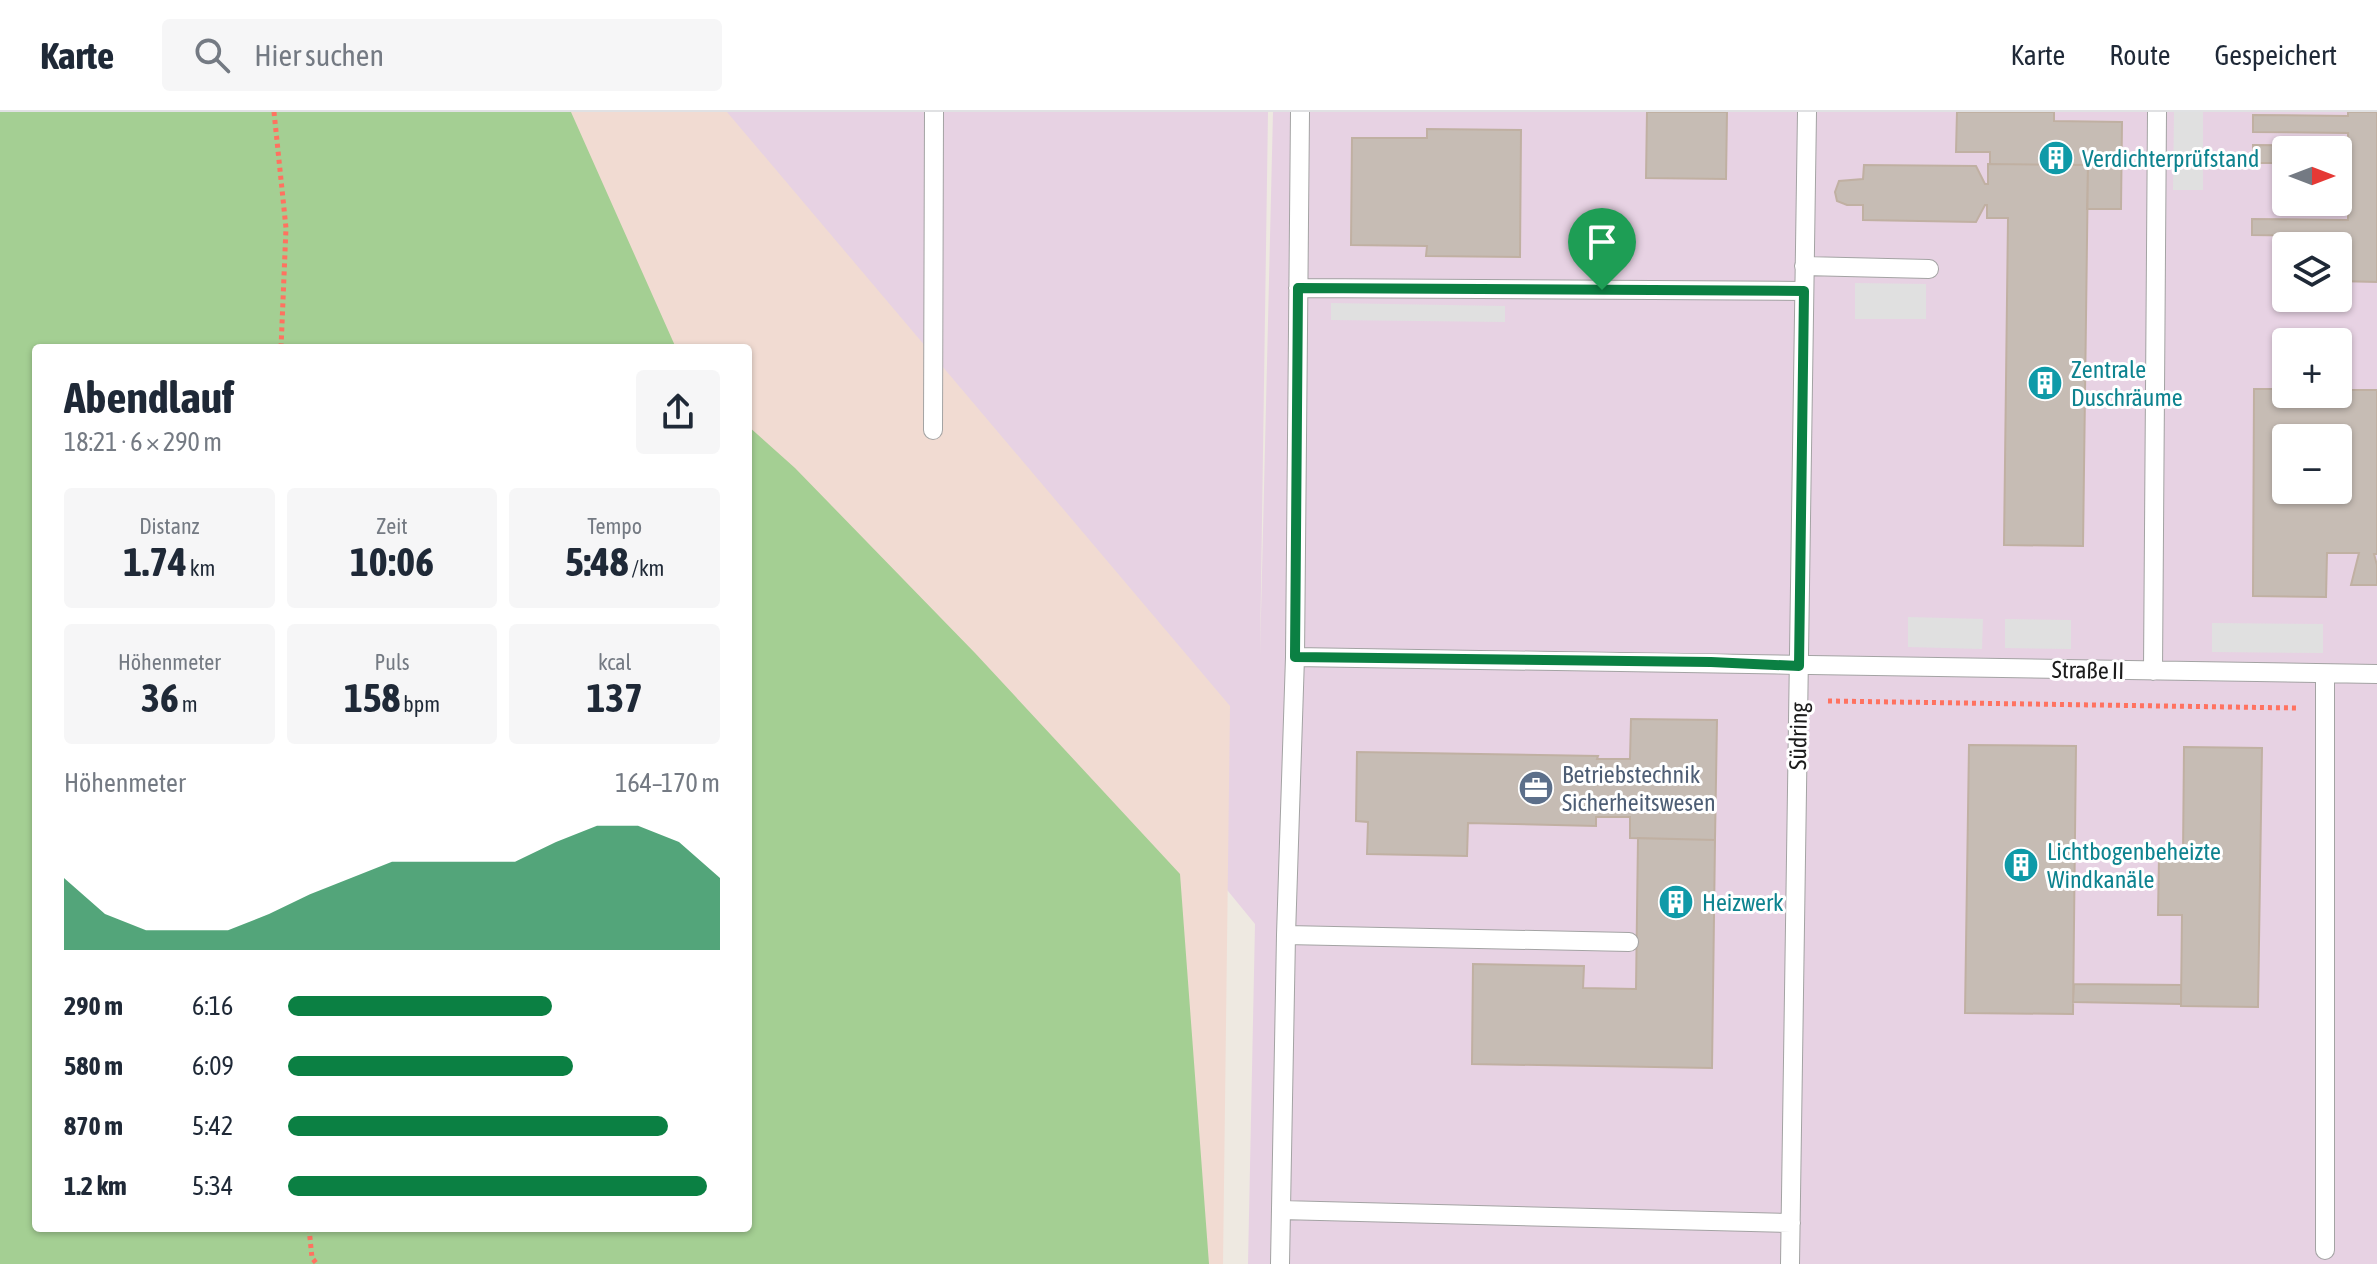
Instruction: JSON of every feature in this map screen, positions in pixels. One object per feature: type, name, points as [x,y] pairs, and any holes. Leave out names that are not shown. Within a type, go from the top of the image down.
[{"type":"lane","points":[[933,430],[934,112]]},
{"type":"lane","points":[[1280,1264],[1295,657],[1300,112]]},
{"type":"lane","name":"Südring","points":[[1790,1264],[1807,112]]},
{"type":"lane","points":[[2153,671],[2157,112]]},
{"type":"lane","points":[[1804,266],[1929,269]]},
{"type":"lane","points":[[1298,288],[1804,291]]},
{"type":"lane","name":"Straße II","points":[[1295,657],[2377,674]]},
{"type":"lane","points":[[2325,674],[2325,1250]]},
{"type":"lane","points":[[1286,935],[1629,942]]},
{"type":"lane","points":[[1281,1210],[1791,1223]]},
{"type":"path","points":[[274,112],[286,228],[281,344]]},
{"type":"path","points":[[1828,701],[2325,709]]},
{"type":"path","points":[[309,1232],[312,1258],[317,1264]]},
{"type":"shaded area","points":[[0,112],[727,112],[1230,706],[1223,1264],[0,1264]]},
{"type":"shaded area","points":[[615,112],[1268,112],[1260,656],[1273,112],[2377,112],[2377,1264],[1248,1264],[1255,924],[644,178]]},
{"type":"shaded area","points":[[2174,112],[2203,112],[2203,190],[2173,190]]},
{"type":"shaded area","points":[[1855,283],[1926,284],[1926,319],[1855,319]]},
{"type":"shaded area","points":[[1331,303],[1505,306],[1505,322],[1331,320]]},
{"type":"shaded area","points":[[1908,617],[1983,619],[1982,649],[1908,647]]},
{"type":"shaded area","points":[[2005,619],[2071,620],[2071,649],[2005,648]]},
{"type":"shaded area","points":[[2212,623],[2323,624],[2323,653],[2212,652]]},
{"type":"green space","points":[[0,112],[571,112],[674,344],[32,344],[32,1232],[752,1232],[752,430],[795,468],[975,653],[1180,874],[1209,1264],[0,1264]]},
{"type":"building","points":[[1647,112],[1727,112],[1726,179],[1646,178]]},
{"type":"building","name":"Verdichterprüfstand","points":[[1957,112],[2054,112],[2054,121],[2122,122],[2121,209],[2087,209],[2088,165],[1990,164],[1990,152],[1956,152]]},
{"type":"building","points":[[2348,112],[2377,112],[2377,282],[2352,281],[2352,232],[2252,235],[2252,219],[2348,220],[2348,216],[2352,216],[2352,136],[2348,133],[2253,132],[2253,115],[2348,116]]},
{"type":"building","points":[[1427,129],[1521,130],[1520,257],[1426,256],[1427,246],[1351,245],[1352,138],[1427,138]]},
{"type":"building","points":[[2253,145],[2272,145],[2272,163],[2253,163]]},
{"type":"building","name":"Zentrale Duschräume","points":[[1988,164],[2088,165],[2083,546],[2004,545],[2008,218],[1987,218],[1985,205],[1976,222],[1863,220],[1863,205],[1847,205],[1837,201],[1835,192],[1839,181],[1863,179],[1864,165],[1976,166],[1985,184],[1988,184]]},
{"type":"building","points":[[2254,389],[2272,389],[2272,408],[2352,408],[2352,390],[2377,390],[2377,554],[2374,554],[2377,585],[2351,585],[2359,553],[2327,553],[2326,597],[2253,596]]},
{"type":"building","name":"Betriebstechnik Sicherheitswesen","points":[[1631,719],[1717,720],[1715,840],[1630,838],[1630,817],[1596,817],[1596,826],[1468,823],[1467,856],[1367,854],[1368,822],[1356,821],[1357,752],[1630,759]]},
{"type":"building","name":"Lichtbogenbeheizte Windkanäle","points":[[1969,745],[2076,746],[2073,1014],[1965,1013]]},
{"type":"building","points":[[2184,747],[2262,748],[2258,1007],[2181,1006],[2182,915],[2158,915],[2159,857],[2183,857]]},
{"type":"building","name":"Heizwerk","points":[[1638,838],[1715,840],[1712,1068],[1472,1064],[1473,964],[1584,966],[1583,988],[1636,989]]},
{"type":"building","points":[[2074,984],[2181,985],[2181,1004],[2073,1002]]},
{"type":"place","name":"Verdichterprüfstand","points":[[2056,158]]},
{"type":"place","name":"Zentrale Duschräume","points":[[2045,383]]},
{"type":"place","name":"Betriebstechnik Sicherheitswesen","points":[[1536,788]]},
{"type":"place","name":"Lichtbogenbeheizte Windkanäle","points":[[2021,865]]},
{"type":"place","name":"Heizwerk","points":[[1676,902]]},
{"type":"route","points":[[1298,288],[1602,290],[1804,291],[1799,666],[1711,662],[1295,657],[1298,288]]}]
